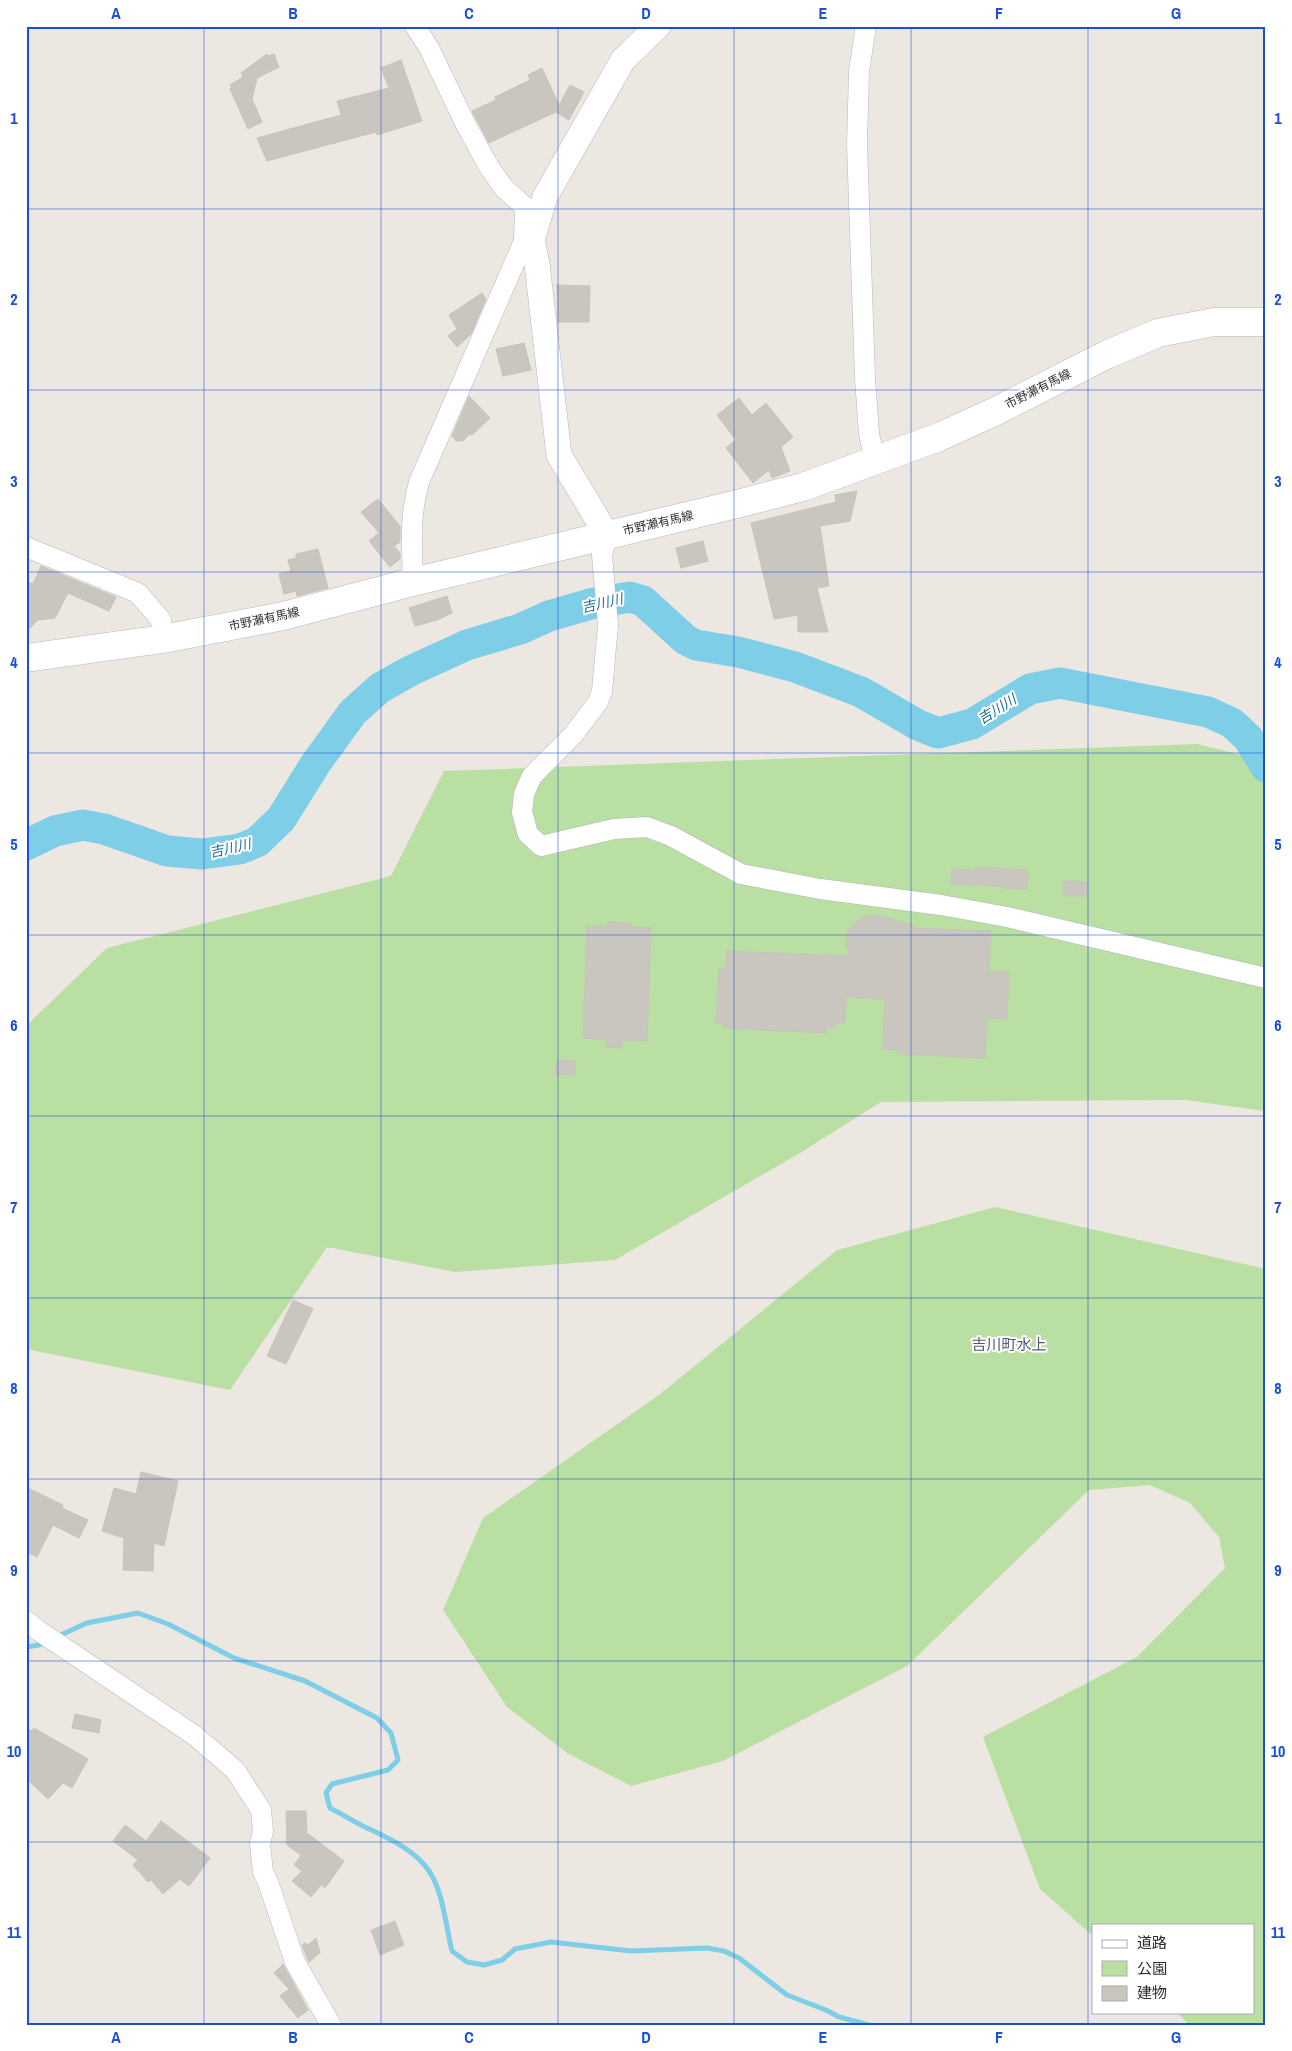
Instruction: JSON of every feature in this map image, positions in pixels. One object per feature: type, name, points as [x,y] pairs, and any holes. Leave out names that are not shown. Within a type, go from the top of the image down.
[{"type":"main road","name":"市野瀬有馬線","points":[[26,658],[163,639],[283,616],[413,582],[605,545],[803,487],[939,437],[994,412],[1106,355],[1158,333],[1214,322],[1266,322]]},
{"type":"street","points":[[415,26],[430,48],[466,125],[489,166],[504,188],[525,207],[528,241],[537,264],[559,455],[605,545],[608,625],[602,691],[598,702],[573,735],[532,776],[524,794],[522,812],[528,834],[541,846],[614,829],[647,828],[671,836],[741,874],[820,890],[941,905],[1008,917],[1266,978]]},
{"type":"street","points":[[413,582],[411,525],[412,508],[418,482],[528,241],[545,197],[623,60],[658,26]]},
{"type":"street","points":[[866,26],[860,71],[857,144],[865,378],[869,434],[875,461]]},
{"type":"street","points":[[26,546],[138,593],[161,620],[163,639]]},
{"type":"street","points":[[26,1620],[39,1631],[194,1736],[235,1770],[261,1810],[263,1831],[260,1844],[263,1872],[295,1962],[331,2025]]},
{"type":"green space","points":[[1197,744],[1266,761],[1266,1111],[1185,1100],[881,1102],[800,1153],[615,1260],[455,1272],[327,1247],[230,1390],[26,1349],[26,1026],[107,948],[391,876],[444,771]]},
{"type":"green space","points":[[995,1207],[1266,1269],[1266,2025],[1189,2025],[1179,2014],[1254,2014],[1254,1924],[1092,1924],[1092,1935],[1040,1889],[983,1737],[1137,1657],[1225,1568],[1219,1537],[1190,1503],[1150,1485],[1089,1490],[907,1666],[723,1761],[631,1786],[567,1753],[507,1707],[443,1610],[483,1518],[659,1395],[837,1250]]},
{"type":"building","points":[[267,54],[268,56],[274,54],[279,67],[257,78],[252,99],[262,122],[248,129],[230,89],[232,88],[230,85],[243,77],[241,73]]},
{"type":"building","points":[[401,60],[422,121],[377,135],[376,132],[267,161],[257,138],[341,115],[337,101],[389,88],[381,68]]},
{"type":"building","points":[[542,68],[559,105],[570,85],[584,92],[569,120],[556,112],[489,143],[472,111],[496,100],[495,97],[530,80],[528,75]]},
{"type":"building","points":[[557,285],[590,286],[589,322],[558,322]]},
{"type":"building","points":[[482,293],[486,299],[471,334],[457,347],[448,336],[457,329],[449,315]]},
{"type":"building","points":[[524,343],[531,370],[503,376],[496,349]]},
{"type":"building","points":[[469,396],[490,418],[472,435],[470,434],[463,441],[456,441],[452,436]]},
{"type":"building","points":[[739,398],[752,415],[766,403],[793,437],[781,447],[790,471],[772,478],[769,470],[753,483],[726,448],[736,440],[717,415]]},
{"type":"building","points":[[857,491],[850,521],[820,526],[829,586],[817,588],[828,632],[798,632],[798,615],[774,619],[751,523],[836,502],[835,495]]},
{"type":"building","points":[[378,499],[400,526],[400,542],[394,546],[400,553],[400,559],[390,567],[369,541],[379,533],[361,512]]},
{"type":"building","points":[[703,541],[708,561],[681,568],[676,548]]},
{"type":"building","points":[[318,549],[328,588],[297,596],[296,591],[284,594],[279,574],[291,571],[288,560],[296,558],[296,554]]},
{"type":"building","points":[[41,566],[116,597],[109,611],[68,593],[55,618],[38,620],[26,632],[26,581],[33,584]]},
{"type":"building","points":[[447,596],[452,613],[437,620],[415,626],[409,608]]},
{"type":"building","points":[[975,867],[1028,870],[1027,889],[951,884],[952,869],[975,870]]},
{"type":"building","points":[[1064,881],[1088,882],[1087,896],[1064,896]]},
{"type":"building","points":[[875,914],[913,925],[912,928],[991,931],[989,971],[1009,972],[1007,1019],[987,1018],[985,1058],[898,1054],[898,1050],[883,1049],[885,999],[846,997],[845,1023],[835,1023],[835,1028],[826,1028],[826,1033],[723,1028],[724,1023],[716,1023],[719,969],[726,969],[727,951],[849,956],[845,942],[850,928],[860,918]]},
{"type":"building","points":[[608,922],[631,923],[631,927],[651,928],[647,1041],[622,1040],[622,1048],[606,1047],[606,1039],[583,1038],[587,926],[608,926]]},
{"type":"building","points":[[556,1060],[575,1061],[575,1075],[555,1074]]},
{"type":"building","points":[[293,1300],[313,1309],[286,1364],[267,1356]]},
{"type":"building","points":[[141,1472],[178,1481],[164,1546],[154,1543],[153,1571],[123,1570],[124,1538],[102,1531],[114,1488],[136,1494]]},
{"type":"building","points":[[26,1487],[63,1505],[62,1508],[88,1520],[79,1538],[53,1525],[37,1557],[26,1552]]},
{"type":"building","points":[[75,1714],[101,1720],[99,1733],[72,1728]]},
{"type":"building","points":[[26,1728],[32,1731],[34,1728],[88,1759],[72,1788],[63,1783],[48,1799],[26,1778]]},
{"type":"building","points":[[286,1811],[306,1811],[307,1833],[344,1861],[325,1888],[321,1885],[311,1897],[292,1881],[302,1871],[294,1865],[301,1855],[287,1845]]},
{"type":"building","points":[[161,1821],[210,1858],[189,1886],[180,1879],[163,1894],[151,1880],[148,1882],[133,1865],[138,1860],[113,1841],[125,1825],[146,1841]]},
{"type":"building","points":[[395,1921],[404,1945],[380,1955],[371,1930]]},
{"type":"building","points":[[316,1938],[320,1953],[309,1962],[302,1945],[305,1943],[308,1945]]},
{"type":"building","points":[[283,1964],[308,2010],[298,2018],[280,1996],[289,1989],[274,1973]]},
{"type":"waterway","name":"吉川川","points":[[26,845],[55,831],[83,825],[104,829],[167,851],[202,854],[240,849],[257,842],[281,819],[316,763],[353,712],[380,688],[410,671],[467,645],[520,629],[549,616],[594,603],[630,597],[643,601],[686,640],[696,645],[738,652],[795,667],[861,692],[918,725],[938,733],[972,724],[1030,689],[1060,683],[1208,712],[1232,723],[1248,738],[1266,767]]},
{"type":"waterway","points":[[56,1637],[87,1623],[138,1613],[168,1624],[234,1658],[305,1681],[377,1718],[391,1733],[398,1760],[388,1770],[332,1784],[326,1793],[330,1808],[401,1845],[423,1864],[434,1879],[438,1889],[452,1951],[467,1962],[484,1965],[502,1960],[515,1949],[551,1942],[631,1951],[707,1948],[724,1951],[739,1958],[787,1995],[839,2017],[869,2025]]},
{"type":"waterway","points":[[26,1647],[46,1642]]},
{"type":"district","name":"吉川町水上","points":[[1009,1345]]}]
